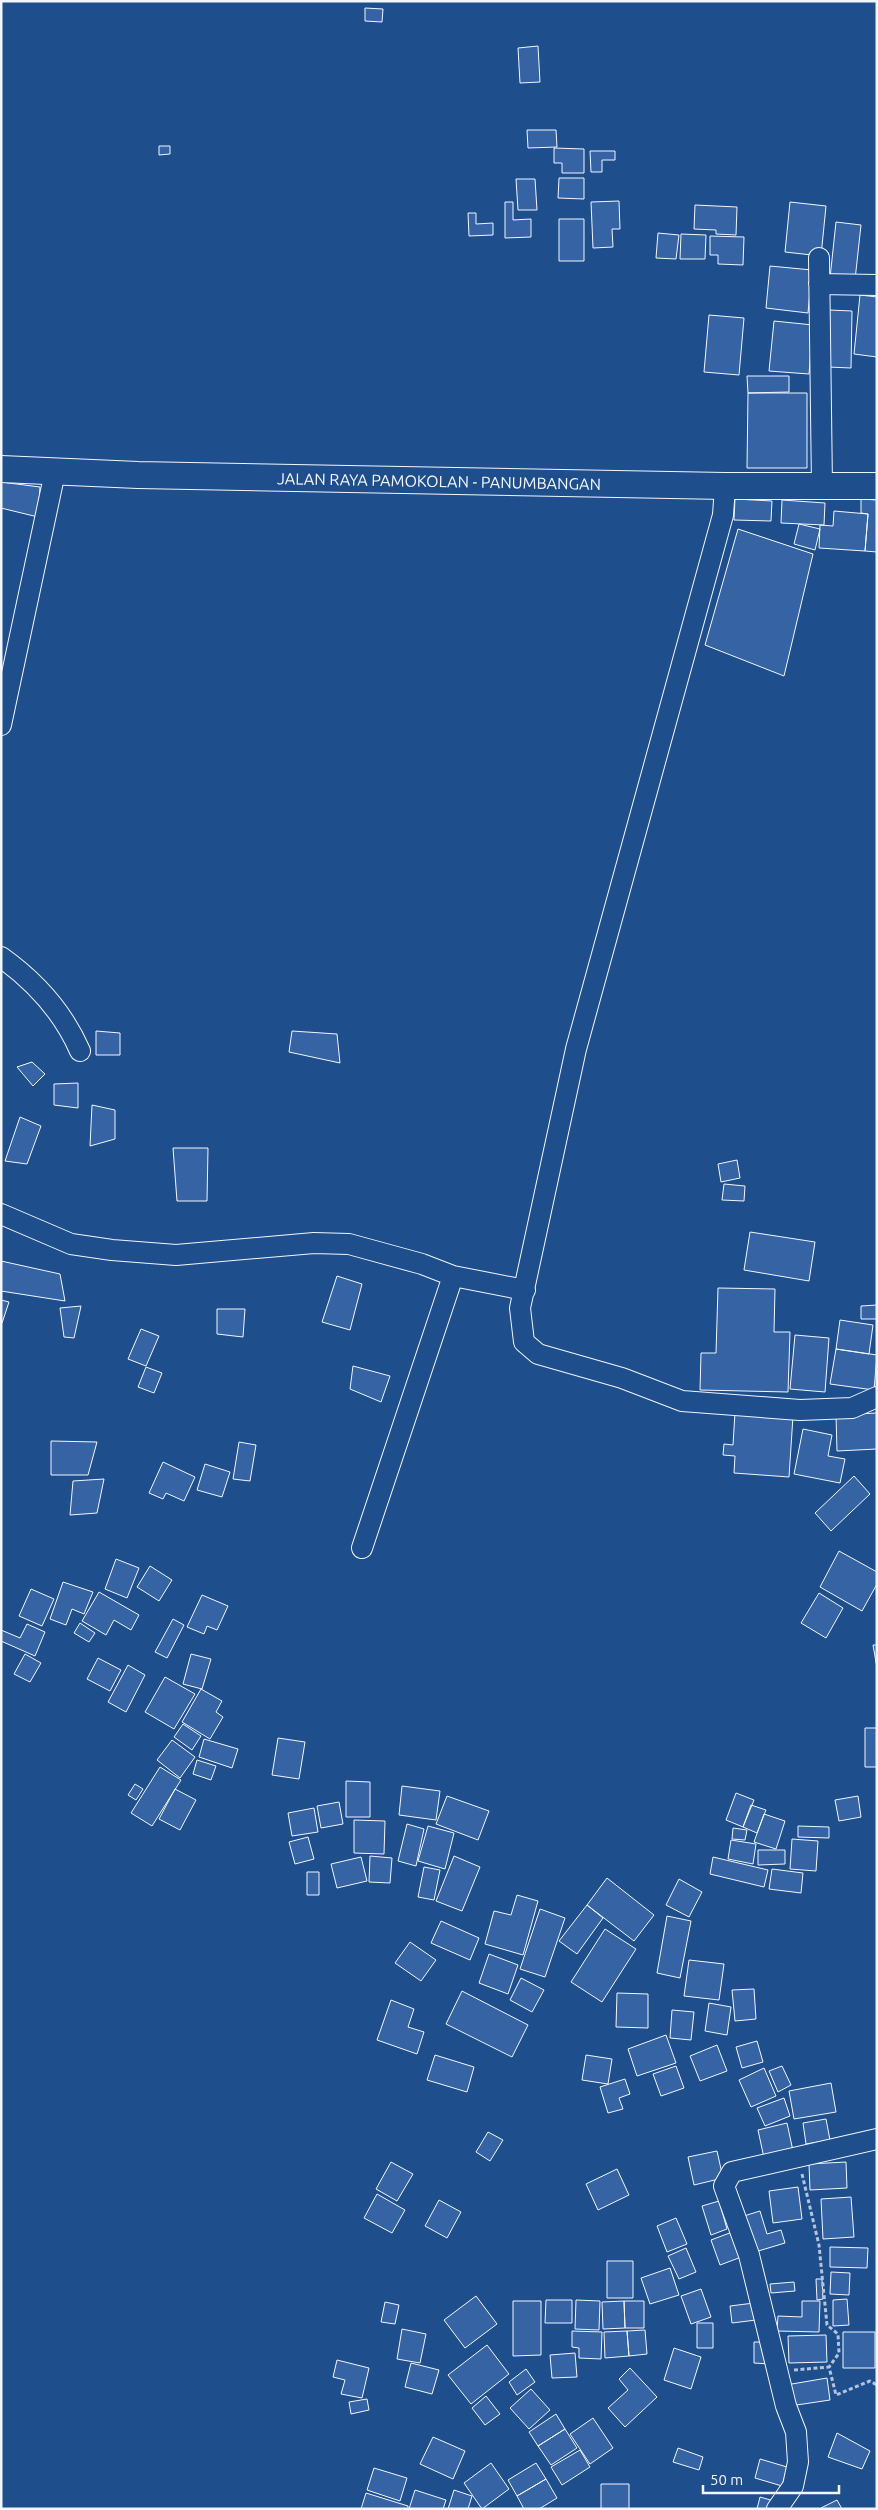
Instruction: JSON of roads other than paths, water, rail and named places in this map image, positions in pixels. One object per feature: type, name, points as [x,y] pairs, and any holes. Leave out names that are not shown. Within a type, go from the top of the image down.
[{"type":"main road","name":"JALAN RAYA PAMOKOLAN - PANUMBANGAN","points":[[1,469],[55,472],[725,486],[877,486]]},
{"type":"street","points":[[819,258],[822,486]]},
{"type":"street","points":[[819,284],[877,285]]},
{"type":"street","points":[[1,725],[55,472]]},
{"type":"street","points":[[725,486],[723,515],[576,1049],[526,1290],[520,1308],[524,1342],[538,1354],[622,1378],[682,1401],[800,1410],[852,1408],[877,1397]]},
{"type":"street","points":[[1,957],[26,975],[52,1003],[71,1031],[80,1051]]},
{"type":"street","points":[[1,1214],[71,1244],[112,1250],[176,1255],[333,1242],[349,1244],[422,1264],[453,1276],[526,1290]]},
{"type":"street","points":[[362,1548],[453,1276]]},
{"type":"street","points":[[776,2509],[793,2486],[798,2462],[796,2432],[786,2406],[749,2255],[724,2186],[732,2172],[877,2139]]}]
